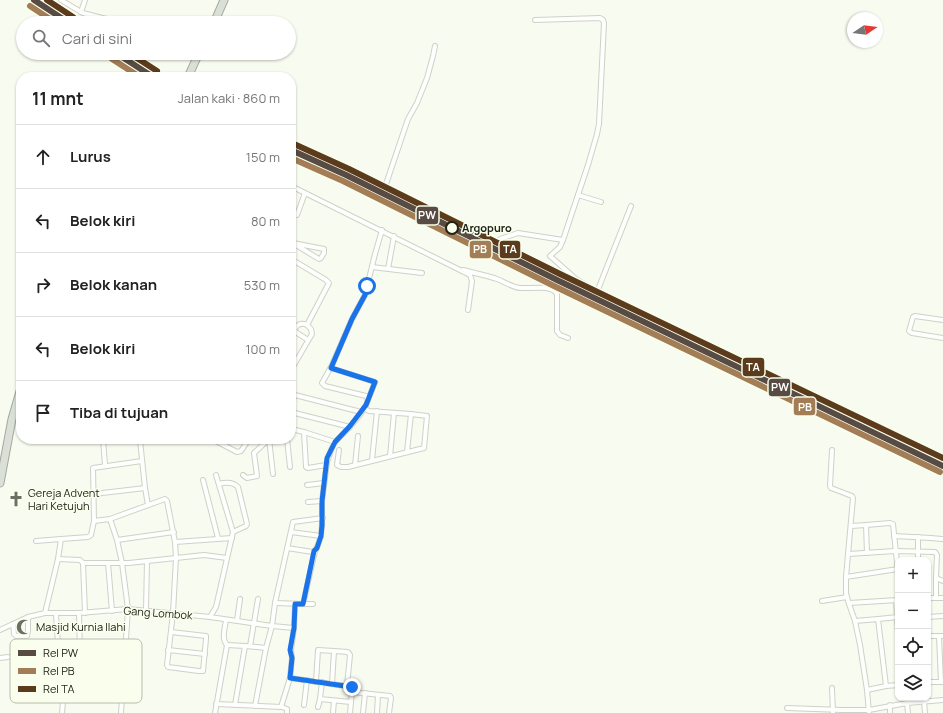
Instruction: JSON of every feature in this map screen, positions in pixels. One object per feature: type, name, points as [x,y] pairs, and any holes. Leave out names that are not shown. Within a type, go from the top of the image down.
[{"type":"highway","points":[[217,16],[224,0]]},
{"type":"highway","points":[[190,72],[196,60]]},
{"type":"highway","points":[[0,483],[16,407]]},
{"type":"street","points":[[61,0],[83,13],[95,16]]},
{"type":"street","points":[[81,12],[85,0]]},
{"type":"street","points":[[535,20],[600,18],[603,20],[599,124],[597,134],[563,240],[560,247],[550,256],[576,279],[634,314],[659,326]]},
{"type":"street","points":[[386,184],[408,119],[427,78],[434,56],[435,46]]},
{"type":"street","points":[[296,190],[382,230],[470,275],[472,278],[472,283],[468,310]]},
{"type":"street","points":[[297,215],[305,193]]},
{"type":"street","points":[[578,195],[601,202]]},
{"type":"street","points":[[597,292],[631,206]]},
{"type":"street","points":[[368,400],[366,396],[322,383],[331,368],[352,319],[365,295],[382,230]]},
{"type":"street","points":[[500,239],[518,233],[563,240]]},
{"type":"street","points":[[388,269],[394,236]]},
{"type":"street","points":[[296,244],[324,250],[324,253],[322,258],[319,259],[296,245]]},
{"type":"street","points":[[296,262],[329,283],[307,325]]},
{"type":"street","points":[[372,267],[422,272]]},
{"type":"street","points":[[455,267],[520,288],[546,288],[554,291],[557,294],[557,331],[560,335],[568,338]]},
{"type":"street","points":[[943,320],[915,316],[913,317],[909,331],[912,333],[943,338]]},
{"type":"street","points":[[296,326],[302,323],[310,327],[312,331],[312,334],[296,361]]},
{"type":"street","points":[[296,332],[308,340]]},
{"type":"street","points":[[303,604],[314,551],[317,548],[321,536],[322,501],[327,458],[335,442],[350,427],[362,410],[368,400],[375,382],[331,368]]},
{"type":"street","points":[[296,394],[362,410],[426,415],[428,418],[424,448],[341,467],[338,465],[339,450]]},
{"type":"street","points":[[372,460],[377,412]]},
{"type":"street","points":[[296,413],[350,427]]},
{"type":"street","points":[[390,456],[394,413]]},
{"type":"street","points":[[407,452],[411,414]]},
{"type":"street","points":[[296,430],[335,442]]},
{"type":"street","points":[[304,432],[306,467],[326,465]]},
{"type":"street","points":[[355,465],[358,436]]},
{"type":"street","points":[[103,444],[105,466]]},
{"type":"street","points":[[140,444],[148,505]]},
{"type":"street","points":[[222,444],[237,452],[241,451],[246,444]]},
{"type":"street","points":[[243,475],[247,478],[256,476],[254,453],[264,444]]},
{"type":"street","points":[[270,444],[273,474]]},
{"type":"street","points":[[288,444],[290,467]]},
{"type":"street","points":[[832,450],[830,486],[831,488],[854,498],[846,577],[847,597],[855,621],[860,645],[869,712]]},
{"type":"street","points":[[36,541],[88,537],[91,535],[94,521],[93,468],[142,461]]},
{"type":"street","points":[[210,617],[216,607],[226,558],[232,538],[232,532],[216,475]]},
{"type":"street","points":[[202,480],[218,538]]},
{"type":"street","points":[[219,484],[226,482],[235,484],[238,487],[247,524],[246,526],[232,532]]},
{"type":"street","points":[[307,485],[324,483]]},
{"type":"street","points":[[94,494],[145,488]]},
{"type":"street","points":[[94,521],[110,518],[164,499],[166,500],[174,532],[176,558],[173,613],[167,667],[203,671],[206,636],[171,632]]},
{"type":"street","points":[[308,502],[322,501]]},
{"type":"street","points":[[110,518],[122,563],[128,609],[126,639]]},
{"type":"street","points":[[255,706],[293,522],[322,518]]},
{"type":"street","points":[[851,526],[892,523],[894,526],[896,557]]},
{"type":"street","points":[[866,525],[867,553]]},
{"type":"street","points":[[117,540],[174,532]]},
{"type":"street","points":[[291,532],[321,536]]},
{"type":"street","points":[[894,536],[942,539]]},
{"type":"street","points":[[918,537],[918,557]]},
{"type":"street","points":[[175,542],[232,538]]},
{"type":"street","points":[[45,613],[58,559],[61,539]]},
{"type":"street","points":[[287,548],[314,551]]},
{"type":"street","points":[[848,554],[895,551],[935,552],[938,555],[936,598]]},
{"type":"street","points":[[58,559],[80,560],[84,563],[130,563],[204,555],[226,558]]},
{"type":"street","points":[[146,610],[148,561]]},
{"type":"street","points":[[84,563],[85,613]]},
{"type":"street","points":[[108,563],[112,610]]},
{"type":"street","points":[[846,577],[895,570]]},
{"type":"street","points":[[936,578],[943,582]]},
{"type":"street","points":[[822,601],[847,597]]},
{"type":"street","points":[[931,598],[943,598]]},
{"type":"street","points":[[237,621],[240,599]]},
{"type":"street","points":[[235,705],[258,599]]},
{"type":"street","points":[[849,603],[895,600]]},
{"type":"street","points":[[276,603],[313,604]]},
{"type":"street","points":[[280,707],[290,678],[292,658],[290,650],[294,628],[295,604]]},
{"type":"street","points":[[216,607],[218,618]]},
{"type":"street","name":"Gang Lombok","points":[[0,630],[28,617],[45,613],[85,613],[128,609],[210,617],[294,628]]},
{"type":"street","points":[[79,613],[80,639]]},
{"type":"street","points":[[56,614],[58,639]]},
{"type":"street","points":[[931,617],[943,616]]},
{"type":"street","points":[[13,624],[14,634],[16,636],[27,636],[28,617]]},
{"type":"street","points":[[855,621],[895,617]]},
{"type":"street","points":[[878,618],[886,686]]},
{"type":"street","points":[[215,713],[227,645],[223,638],[226,620]]},
{"type":"street","points":[[931,682],[942,682],[941,636]]},
{"type":"street","points":[[227,645],[266,648]]},
{"type":"street","points":[[168,650],[205,654]]},
{"type":"street","points":[[316,682],[318,650],[348,652],[350,654],[348,686]]},
{"type":"street","points":[[332,684],[334,651]]},
{"type":"street","points":[[0,658],[8,657]]},
{"type":"street","points":[[290,678],[352,687],[350,713]]},
{"type":"street","points":[[304,680],[304,704]]},
{"type":"street","points":[[318,707],[322,682]]},
{"type":"street","points":[[867,690],[895,685]]},
{"type":"street","points":[[832,688],[832,711]]},
{"type":"street","points":[[352,692],[391,697],[389,713]]},
{"type":"street","points":[[363,713],[365,693]]},
{"type":"street","points":[[377,713],[378,695]]},
{"type":"street","points":[[320,699],[351,702]]},
{"type":"street","points":[[931,701],[943,700]]},
{"type":"street","points":[[333,713],[334,701]]},
{"type":"street","points":[[788,708],[808,711],[869,712],[890,706],[924,701],[925,713]]},
{"type":"street","points":[[62,713],[63,703]]},
{"type":"street","points":[[121,713],[122,703]]},
{"type":"street","points":[[907,703],[908,713]]},
{"type":"street","points":[[216,704],[280,707],[287,709],[287,713]]},
{"type":"street","points":[[890,706],[890,713]]},
{"type":"rail line","name":"PW","points":[[34,0],[58,16]]},
{"type":"rail line","name":"TA","points":[[47,0],[71,16]]},
{"type":"rail line","name":"PB","points":[[30,6],[45,16]]},
{"type":"rail line","name":"PB","points":[[114,60],[132,72]]},
{"type":"rail line","name":"PW","points":[[127,60],[145,72]]},
{"type":"rail line","name":"TA","points":[[140,60],[157,71]]},
{"type":"rail line","name":"TA","points":[[296,145],[349,169],[560,274],[943,458]]},
{"type":"rail line","name":"PW","points":[[296,152],[346,175],[557,280],[943,466]]},
{"type":"rail line","name":"PB","points":[[296,160],[343,181],[554,286],[940,472]]},
{"type":"place","name":"Argopuro","points":[[452,228]]},
{"type":"place","name":"Gereja Advent Hari Ketujuh","points":[[16,499]]},
{"type":"place","name":"Masjid Kurnia Ilahi","points":[[24,627]]},
{"type":"route","points":[[352,687],[290,678],[292,658],[290,650],[294,628],[295,604],[303,604],[314,551],[317,548],[321,536],[321,505],[327,458],[335,442],[350,426],[366,405],[375,382],[331,368],[352,319],[365,295],[367,286]]}]
